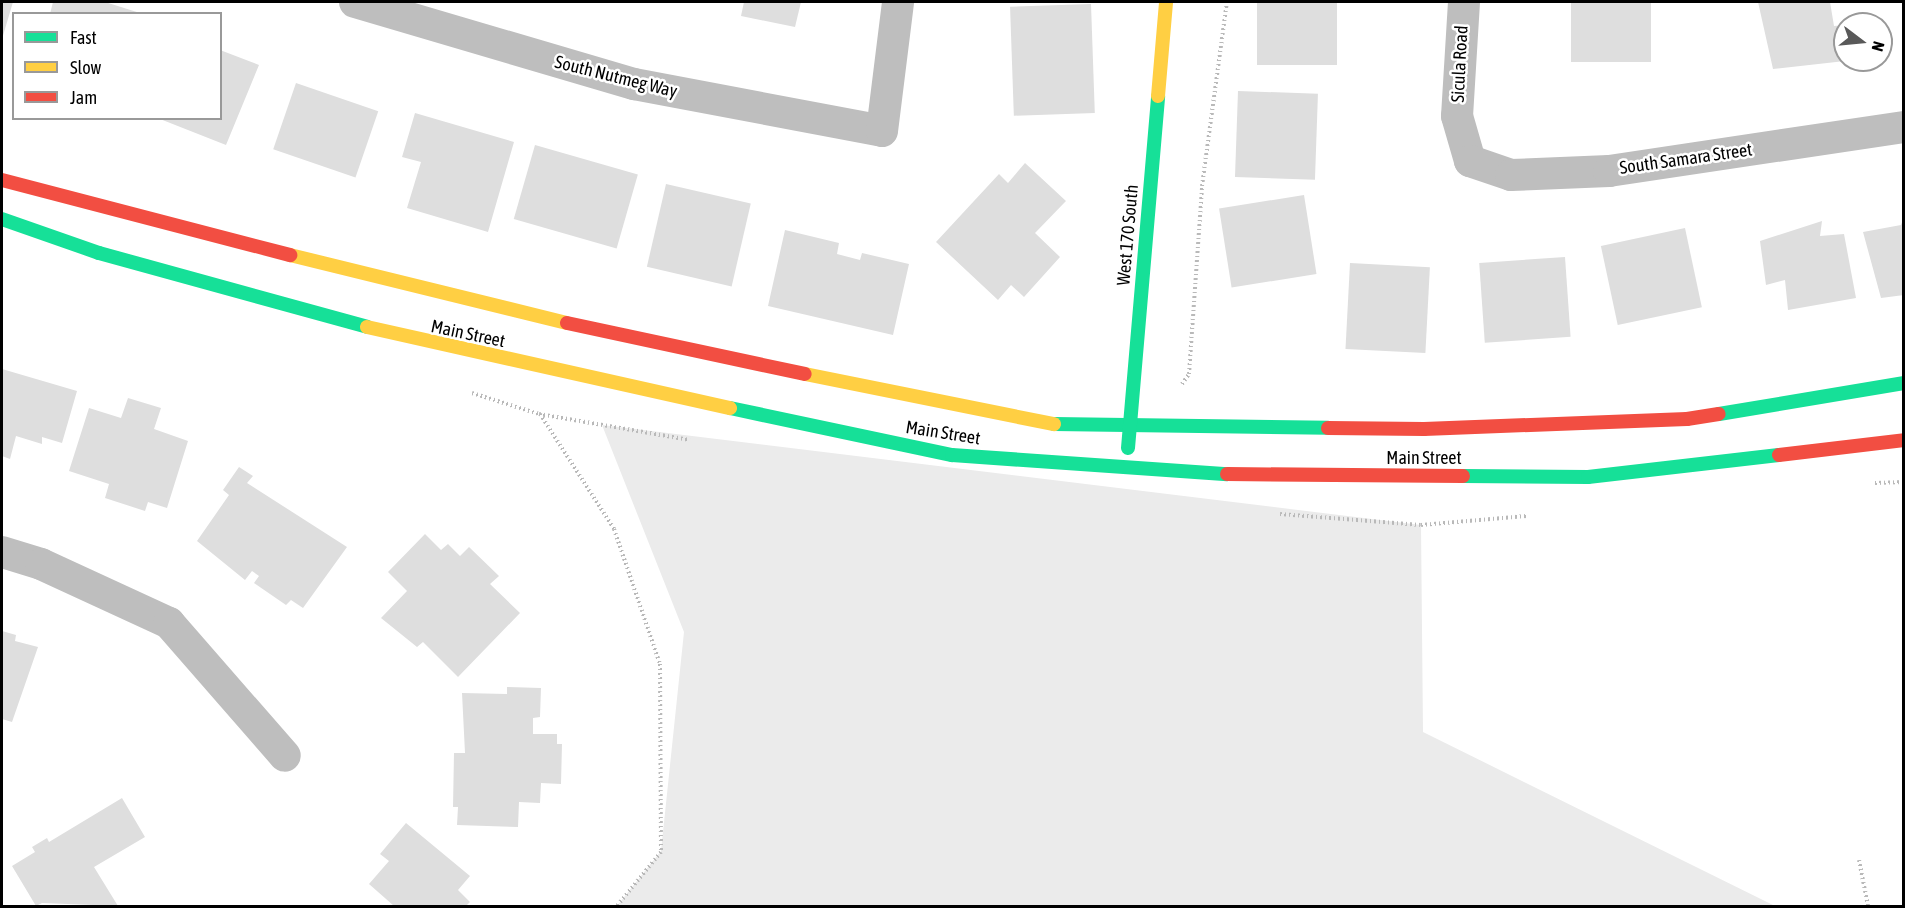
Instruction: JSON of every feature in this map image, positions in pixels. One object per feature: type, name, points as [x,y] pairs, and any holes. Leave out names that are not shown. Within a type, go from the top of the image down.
[{"type":"street","name":"South Nutmeg Way","points":[[355,2],[634,84],[882,131],[898,2]]},
{"type":"street","name":"West 170 South","points":[[1126,472],[1166,2]]},
{"type":"street","name":"Sicula Road","points":[[1464,2],[1456,116],[1470,161]]},
{"type":"street","name":"South Samara Street","points":[[1470,161],[1511,175],[1543,177],[1904,127]]},
{"type":"street","name":"Main Street","points":[[2,180],[476,303],[898,397],[1038,424],[1424,429],[1687,419],[1904,383]]},
{"type":"street","name":"Main Street","points":[[2,219],[99,253],[418,341],[952,454],[1126,472],[1588,477],[1904,440]]},
{"type":"street","points":[[2,552],[41,564],[169,623],[285,756]]},
{"type":"path","points":[[1182,384],[1189,374],[1202,186],[1227,2]]},
{"type":"path","points":[[539,414],[614,529],[660,663],[662,852],[617,906]]},
{"type":"path","points":[[1859,860],[1868,906]]},
{"type":"shaded area","points":[[602,425],[1421,525],[1423,732],[1775,906],[617,906],[661,851],[684,632]]},
{"type":"building","points":[[2,2],[13,2],[2,39]]},
{"type":"building","points":[[53,2],[105,2],[137,12],[50,12]]},
{"type":"building","points":[[744,2],[801,2],[795,27],[741,16]]},
{"type":"building","points":[[1257,2],[1337,2],[1337,65],[1257,65]]},
{"type":"building","points":[[1571,2],[1651,2],[1651,62],[1571,62]]},
{"type":"building","points":[[1758,2],[1830,2],[1833,20],[1833,62],[1773,69]]},
{"type":"building","points":[[1091,4],[1095,113],[1014,116],[1010,7]]},
{"type":"building","points":[[222,51],[259,65],[226,145],[163,120],[222,120]]},
{"type":"building","points":[[296,83],[378,111],[355,178],[273,149]]},
{"type":"building","points":[[1238,91],[1318,94],[1315,180],[1235,177]]},
{"type":"building","points":[[415,113],[514,142],[488,232],[407,208],[421,162],[402,157]]},
{"type":"building","points":[[535,145],[638,174],[617,249],[514,219]]},
{"type":"building","points":[[1025,163],[1066,201],[1035,233],[1060,257],[1024,297],[1011,285],[998,300],[936,242],[999,174],[1008,183]]},
{"type":"building","points":[[666,184],[751,204],[732,286],[647,267]]},
{"type":"building","points":[[1304,195],[1317,274],[1232,287],[1219,208]]},
{"type":"building","points":[[1904,217],[1904,295],[1881,298],[1863,232],[1901,225]]},
{"type":"building","points":[[1822,221],[1820,236],[1844,234],[1856,298],[1788,310],[1785,280],[1766,285],[1760,241]]},
{"type":"building","points":[[1685,228],[1702,307],[1618,325],[1601,246]]},
{"type":"building","points":[[785,230],[839,243],[837,254],[860,260],[862,253],[909,264],[893,335],[768,306]]},
{"type":"building","points":[[1565,257],[1571,337],[1485,343],[1479,263]]},
{"type":"building","points":[[1350,263],[1430,267],[1425,353],[1345,349]]},
{"type":"building","points":[[2,369],[77,391],[62,443],[42,437],[42,444],[16,436],[10,459],[2,456]]},
{"type":"building","points":[[128,398],[161,408],[154,429],[188,441],[167,508],[148,502],[145,511],[105,498],[109,484],[69,471],[89,408],[121,418]]},
{"type":"building","points":[[239,467],[253,476],[247,483],[347,547],[303,608],[291,600],[286,605],[254,583],[259,576],[252,571],[245,580],[197,541],[229,495],[223,490]]},
{"type":"building","points":[[425,534],[441,550],[448,544],[460,556],[469,547],[499,576],[490,584],[520,613],[458,677],[423,642],[417,647],[381,618],[407,591],[388,572]]},
{"type":"building","points":[[2,631],[16,635],[15,641],[38,647],[12,722],[2,719]]},
{"type":"building","points":[[507,687],[541,688],[540,717],[533,718],[533,734],[557,734],[557,744],[562,744],[561,784],[541,783],[540,803],[519,802],[518,827],[457,825],[458,807],[453,807],[454,753],[465,753],[462,693],[507,694]]},
{"type":"building","points":[[122,798],[145,837],[94,867],[118,906],[42,903],[36,906],[12,866],[35,852],[32,847],[47,838],[49,842]]},
{"type":"building","points":[[406,823],[470,876],[458,890],[470,902],[466,906],[394,906],[369,884],[389,861],[380,854]]},
{"type":"traffic: fast","points":[[1128,448],[1158,96]]},
{"type":"traffic: fast","points":[[2,219],[99,253],[367,327]]},
{"type":"traffic: fast","points":[[1719,414],[1904,383]]},
{"type":"traffic: fast","points":[[730,408],[952,455],[1227,474]]},
{"type":"traffic: fast","points":[[1054,424],[1328,428]]},
{"type":"traffic: fast","points":[[1463,476],[1588,477],[1779,455]]},
{"type":"traffic: slow","points":[[1158,96],[1166,2]]},
{"type":"traffic: slow","points":[[290,255],[567,323]]},
{"type":"traffic: slow","points":[[367,327],[730,408]]},
{"type":"traffic: slow","points":[[805,374],[1054,424]]},
{"type":"traffic: jam","points":[[2,180],[290,255]]},
{"type":"traffic: jam","points":[[567,323],[805,374]]},
{"type":"traffic: jam","points":[[1328,428],[1424,429],[1687,419],[1719,414]]},
{"type":"traffic: jam","points":[[1779,455],[1904,440]]},
{"type":"traffic: jam","points":[[1227,474],[1463,476]]}]
